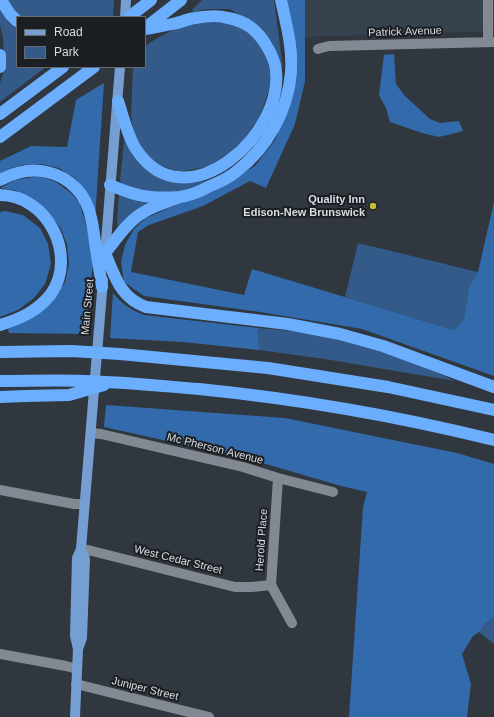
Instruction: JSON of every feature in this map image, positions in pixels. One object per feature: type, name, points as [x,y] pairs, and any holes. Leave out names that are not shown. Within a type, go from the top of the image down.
[{"type":"highway","points":[[1,0],[16,20]]},
{"type":"highway","points":[[130,16],[152,0]]},
{"type":"highway","points":[[146,28],[181,0]]},
{"type":"highway","points":[[281,0],[291,59],[291,73],[287,97],[278,120],[257,153],[236,172],[223,180],[194,193],[151,208],[135,218],[126,226],[105,253],[122,289],[132,300],[146,307],[288,324],[340,334],[383,346],[494,387]]},
{"type":"highway","points":[[118,101],[132,142],[136,149],[147,163],[163,173],[172,176],[192,177],[205,174],[219,168],[236,155],[249,142],[267,114],[272,101],[276,82],[275,64],[264,41],[258,33],[246,24],[229,18],[217,16],[195,18],[146,29]]},
{"type":"highway","points":[[0,55],[0,67]]},
{"type":"highway","points":[[0,114],[62,68]]},
{"type":"highway","points":[[0,137],[93,68]]},
{"type":"highway","points":[[0,180],[14,173],[41,171],[60,177],[75,188],[84,199],[91,216],[102,287]]},
{"type":"highway","points":[[110,185],[141,196],[159,198],[180,197]]},
{"type":"highway","points":[[0,195],[16,197],[28,202],[42,213],[53,228],[59,242],[61,256],[57,283],[52,293],[35,310],[25,316],[0,325]]},
{"type":"highway","points":[[0,352],[120,354],[268,368],[388,387],[494,410]]},
{"type":"highway","points":[[0,381],[113,382],[224,392],[324,405],[394,418],[494,440]]},
{"type":"highway","points":[[0,397],[69,395],[113,382]]},
{"type":"main road","points":[[125,16],[126,2]]},
{"type":"main road","name":"Main Street","points":[[75,717],[78,649],[82,638],[85,558],[81,549],[84,504],[120,68]]},
{"type":"street","points":[[488,0],[491,42]]},
{"type":"street","name":"Patrick Avenue","points":[[318,49],[329,46],[491,42]]},
{"type":"street","name":"Mc Pherson Avenue","points":[[91,433],[235,465],[333,492]]},
{"type":"street","name":"Herold Place","points":[[278,478],[271,585],[292,623]]},
{"type":"street","points":[[0,490],[74,504],[84,504]]},
{"type":"street","name":"West Cedar Street","points":[[81,549],[92,550],[235,587],[271,585]]},
{"type":"street","points":[[0,654],[77,669]]},
{"type":"street","name":"Juniper Street","points":[[76,684],[209,717]]},
{"type":"shaded area","points":[[287,0],[305,0],[305,81],[295,124],[266,188],[250,181],[203,206],[149,225],[138,232],[131,272],[244,295],[252,269],[454,330],[464,319],[469,286],[478,272],[494,202],[494,376],[362,329],[260,312],[144,296],[124,282],[121,262],[125,245],[134,229],[146,218],[220,186],[255,166],[275,140],[291,103],[298,65]]},
{"type":"shaded area","points":[[305,0],[494,0],[494,31],[305,37]]},
{"type":"shaded area","points":[[394,54],[396,84],[405,96],[430,119],[440,123],[459,121],[463,131],[439,137],[390,122],[386,108],[379,95],[384,55]]},
{"type":"shaded area","points":[[104,83],[95,219],[88,198],[76,179],[59,168],[41,164],[22,165],[9,169],[0,174],[0,161],[31,146],[67,147],[76,100]]},
{"type":"shaded area","points":[[39,176],[56,182],[71,193],[80,204],[88,232],[93,262],[86,334],[9,333],[8,329],[26,321],[52,302],[65,282],[69,264],[67,244],[60,227],[39,203],[15,190],[0,188],[15,180]]},
{"type":"shaded area","points":[[5,211],[23,215],[40,228],[48,244],[51,264],[45,284],[34,298],[18,310],[0,317],[0,212]]},
{"type":"shaded area","points":[[113,293],[120,301],[134,311],[144,315],[258,328],[259,350],[183,342],[110,338]]},
{"type":"shaded area","points":[[106,405],[285,418],[457,453],[494,464],[494,618],[486,623],[479,632],[473,636],[462,654],[471,684],[467,717],[349,717],[363,507],[367,492],[341,486],[249,459],[104,427]]},
{"type":"green space","points":[[8,0],[114,0],[113,16],[20,16],[13,9]]},
{"type":"green space","points":[[202,0],[274,0],[283,69],[262,29],[230,9],[206,9],[193,12],[192,10]]},
{"type":"green space","points":[[0,7],[16,25],[16,68],[45,68],[0,102],[0,83],[5,67],[3,38],[0,25]]},
{"type":"green space","points":[[200,21],[227,23],[239,27],[254,38],[265,53],[271,83],[259,118],[244,140],[227,155],[211,166],[179,172],[159,165],[147,157],[134,133],[131,116],[133,68],[146,68],[146,45],[174,29]]},
{"type":"green space","points":[[125,131],[134,155],[138,161],[156,175],[170,181],[184,183],[212,180],[195,188],[175,193],[150,193],[122,184],[120,181]]},
{"type":"green space","points":[[121,194],[157,201],[118,227],[119,195]]},
{"type":"green space","points":[[358,243],[478,272],[469,286],[464,319],[454,330],[345,297]]},
{"type":"green space","points":[[258,328],[305,332],[357,344],[411,360],[455,381],[325,359],[259,350]]},
{"type":"green space","points":[[494,618],[494,644],[479,632],[486,623]]},
{"type":"place","name":"Quality Inn Edison-New Brunswick","points":[[373,206]]}]
